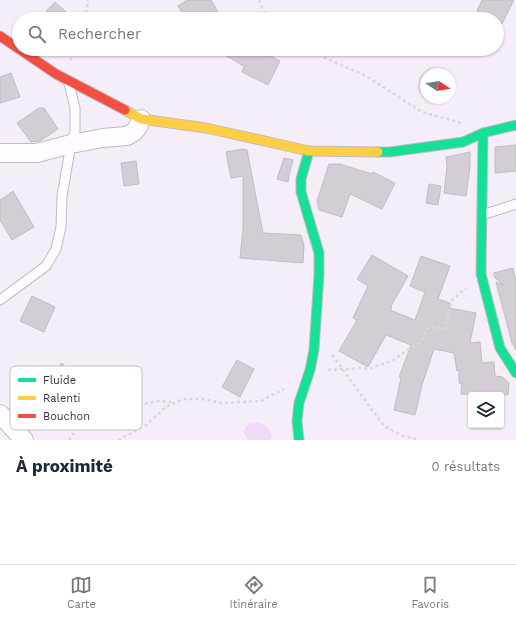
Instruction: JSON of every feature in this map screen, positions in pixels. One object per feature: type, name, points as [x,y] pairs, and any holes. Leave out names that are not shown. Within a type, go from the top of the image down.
[{"type":"street","points":[[0,36],[12,44]]},
{"type":"street","points":[[29,56],[56,74],[141,119],[206,128],[309,151],[390,152],[463,142],[483,133],[516,125]]},
{"type":"street","points":[[0,153],[37,153],[71,144],[103,138],[126,136],[134,132],[141,119]]},
{"type":"street","points":[[483,133],[481,274],[500,348],[516,373]]},
{"type":"street","points":[[299,440],[297,421],[299,403],[310,370],[315,333],[319,254],[300,192],[301,179],[309,151]]},
{"type":"street","points":[[0,414],[10,425]]},
{"type":"street","points":[[15,430],[24,440]]},
{"type":"lane","points":[[0,300],[46,266],[56,249],[61,227],[62,196],[71,144],[75,131],[75,108],[68,80]]},
{"type":"lane","points":[[482,215],[516,204]]},
{"type":"path","points":[[86,12],[88,0]]},
{"type":"path","points":[[259,0],[265,12]]},
{"type":"path","points":[[321,56],[366,76],[422,112],[468,125],[483,133]]},
{"type":"path","points":[[315,333],[384,426],[403,436],[419,440]]},
{"type":"path","points":[[142,404],[157,401],[174,402]]},
{"type":"path","points":[[69,440],[76,430]]},
{"type":"shaded area","points":[[258,422],[267,427],[272,435],[271,440],[248,440],[243,431],[249,423]]},
{"type":"building","points":[[187,0],[211,0],[218,12],[182,12],[178,6]]},
{"type":"building","points":[[482,0],[514,0],[504,20],[504,12],[477,11]]},
{"type":"building","points":[[55,2],[66,12],[46,12]]},
{"type":"building","points":[[226,56],[270,56],[280,61],[268,85],[242,72],[244,66]]},
{"type":"building","points":[[11,73],[20,97],[0,103],[0,77]]},
{"type":"building","points":[[39,108],[44,108],[58,129],[40,141],[31,142],[17,123]]},
{"type":"building","points":[[516,145],[516,171],[495,173],[495,147]]},
{"type":"building","points":[[242,149],[247,150],[263,233],[301,235],[304,245],[303,263],[240,258],[243,229],[243,176],[231,178],[226,152]]},
{"type":"building","points":[[470,152],[470,167],[466,196],[444,193],[447,167],[446,157]]},
{"type":"building","points":[[284,158],[293,160],[288,182],[277,179]]},
{"type":"building","points":[[136,161],[139,184],[124,186],[121,163]]},
{"type":"building","points":[[329,164],[340,164],[372,174],[373,172],[395,183],[382,209],[350,194],[342,217],[319,210],[317,201]]},
{"type":"building","points":[[429,184],[441,186],[438,205],[426,203]]},
{"type":"building","points":[[13,191],[34,227],[12,240],[0,220],[0,200]]},
{"type":"building","points":[[372,255],[408,276],[390,310],[415,320],[425,292],[410,286],[421,256],[450,266],[438,299],[450,303],[449,308],[476,313],[470,343],[480,342],[482,363],[494,362],[495,376],[503,377],[509,383],[508,395],[504,395],[504,392],[468,392],[468,394],[461,394],[462,383],[459,383],[459,370],[457,371],[454,353],[434,349],[422,385],[415,415],[394,410],[401,378],[399,377],[411,345],[386,335],[368,367],[339,351],[357,320],[353,318],[368,286],[357,279]]},
{"type":"building","points":[[513,268],[516,282],[516,350],[512,343],[496,282],[504,285],[495,278],[494,273]]},
{"type":"building","points":[[32,296],[55,307],[44,332],[20,321]]},
{"type":"building","points":[[237,360],[254,369],[240,397],[222,387]]},
{"type":"traffic: fast","points":[[378,152],[390,152],[463,142],[483,133],[516,125]]},
{"type":"traffic: fast","points":[[483,133],[481,274],[500,348],[516,373]]},
{"type":"traffic: fast","points":[[299,440],[297,421],[299,403],[310,370],[314,350],[319,275],[319,253],[301,192],[301,179],[309,151]]},
{"type":"traffic: slow","points":[[125,110],[141,119],[206,128],[309,151],[378,152]]},
{"type":"traffic: jam","points":[[0,36],[12,44]]},
{"type":"traffic: jam","points":[[29,56],[56,74],[125,110]]}]
